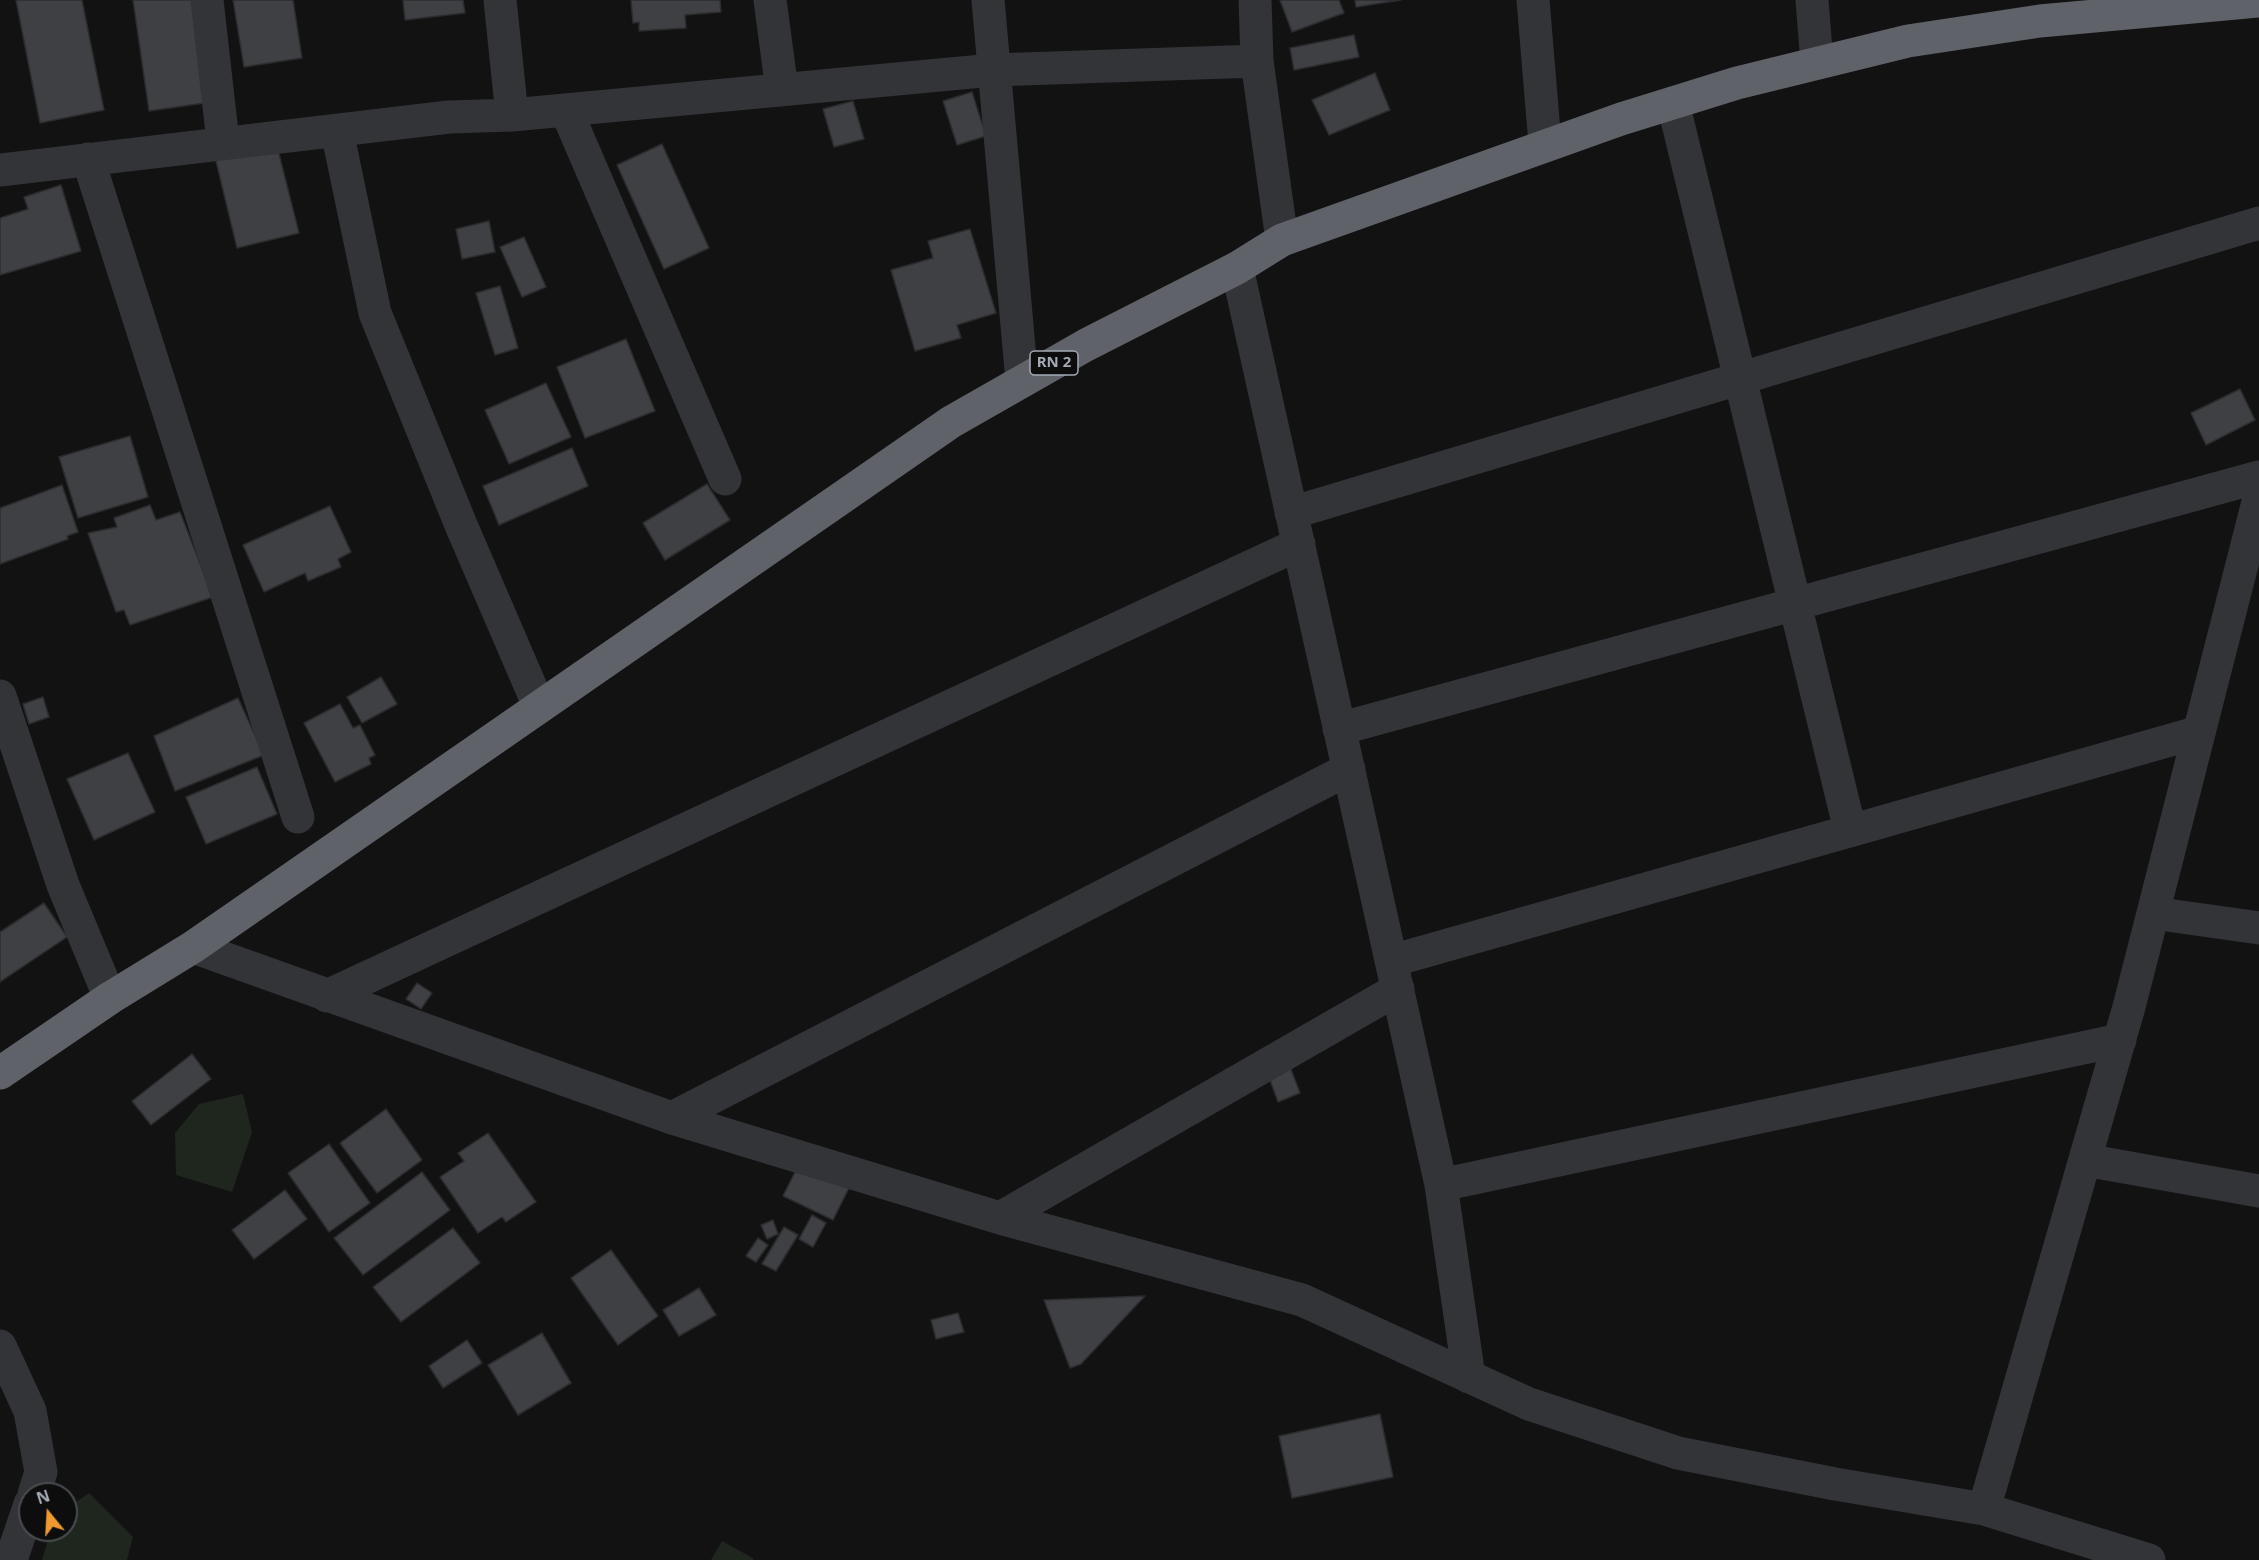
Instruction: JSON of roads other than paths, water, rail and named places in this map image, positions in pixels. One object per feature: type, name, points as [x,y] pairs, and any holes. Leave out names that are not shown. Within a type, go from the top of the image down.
[{"type":"highway","name":"RN 2","points":[[0,1073],[110,998],[193,947],[951,422],[1086,345],[1237,268],[1282,240],[1545,144],[1737,83],[1817,63],[2039,10],[2259,1]]},
{"type":"street","points":[[207,0],[223,142]]},
{"type":"street","points":[[500,0],[512,115]]},
{"type":"street","points":[[770,0],[782,90]]},
{"type":"street","points":[[988,0],[1022,381]]},
{"type":"street","points":[[1255,0],[1257,61],[1282,240]]},
{"type":"street","points":[[1533,0],[1545,144]]},
{"type":"street","points":[[1812,0],[1817,63]]},
{"type":"street","points":[[0,170],[449,117],[512,115],[993,70],[1257,61]]},
{"type":"street","points":[[1673,103],[1738,379],[1796,604],[1850,830]]},
{"type":"street","points":[[566,110],[725,479]]},
{"type":"street","points":[[338,131],[375,313],[461,525],[539,706]]},
{"type":"street","points":[[88,159],[298,817]]},
{"type":"street","points":[[327,996],[1295,529],[1738,379],[2259,223]]},
{"type":"street","points":[[1237,268],[1441,1185],[1469,1377]]},
{"type":"street","points":[[1340,729],[2259,477]]},
{"type":"street","points":[[1984,1509],[2120,1040],[2259,498]]},
{"type":"street","points":[[0,696],[63,885],[110,998]]},
{"type":"street","points":[[1000,1218],[1394,975],[1850,830],[2199,732]]},
{"type":"street","points":[[672,1118],[1349,769]]},
{"type":"street","points":[[2153,913],[2259,928]]},
{"type":"street","points":[[193,947],[672,1118],[1000,1218],[1302,1300],[1529,1404],[1678,1453],[1835,1484],[1984,1509],[2148,1560]]},
{"type":"street","points":[[1441,1185],[2120,1040]]},
{"type":"street","points":[[2085,1160],[2259,1191]]},
{"type":"street","points":[[0,1346],[30,1412],[41,1472],[38,1482]]},
{"type":"street","points":[[11,1560],[18,1539]]}]
